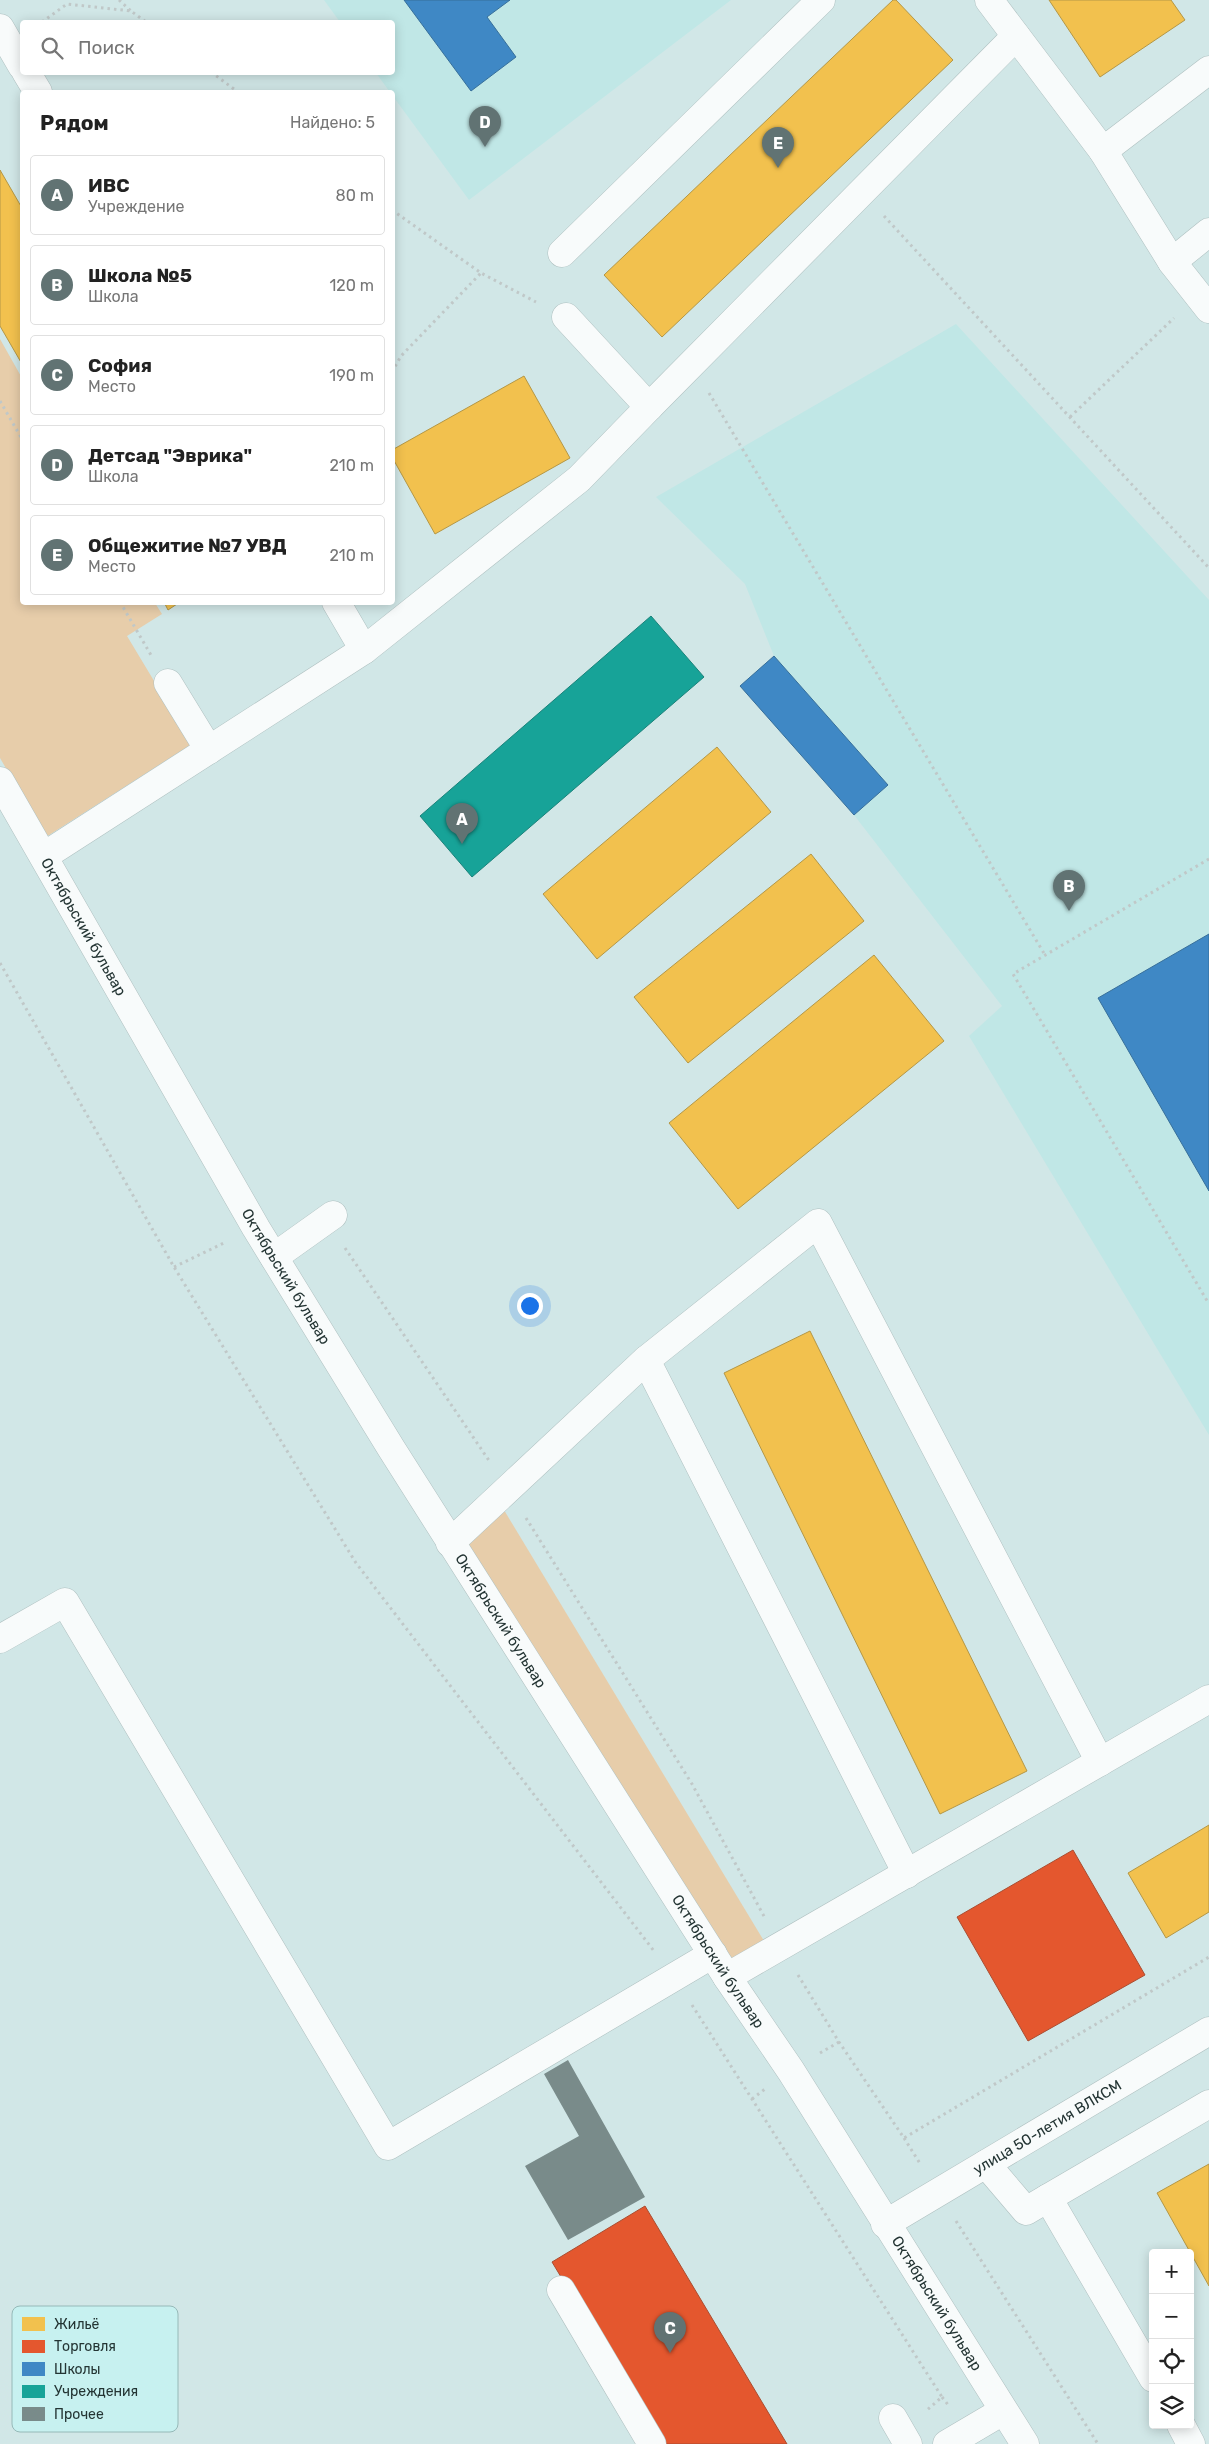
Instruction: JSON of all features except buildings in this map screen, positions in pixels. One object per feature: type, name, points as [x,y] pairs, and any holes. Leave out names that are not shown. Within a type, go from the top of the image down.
[{"type":"street","points":[[562,253],[821,0]]},
{"type":"street","points":[[989,0],[1103,151],[1172,262],[1204,302]]},
{"type":"street","points":[[0,28],[20,63]]},
{"type":"street","points":[[44,856],[364,650],[579,480],[1016,36]]},
{"type":"street","points":[[1103,151],[1209,70]]},
{"type":"street","points":[[28,75],[37,90]]},
{"type":"street","points":[[1172,262],[1209,232]]},
{"type":"street","points":[[566,317],[649,407]]},
{"type":"street","points":[[338,605],[364,650]]},
{"type":"street","points":[[168,683],[208,750]]},
{"type":"street","name":"Октябрьский бульвар","points":[[0,781],[274,1258],[450,1543],[712,1954],[791,2071],[1024,2444]]},
{"type":"street","points":[[274,1258],[330,1218]]},
{"type":"street","points":[[450,1543],[646,1360],[818,1223],[1100,1762]]},
{"type":"street","points":[[646,1360],[907,1874]]},
{"type":"street","points":[[0,1639],[65,1602],[388,2146],[712,1954]]},
{"type":"street","points":[[727,1977],[1209,1699]]},
{"type":"street","name":"улица 50-летия ВЛКСМ","points":[[885,2224],[1209,2032]]},
{"type":"street","points":[[986,2164],[1026,2211],[1209,2104]]},
{"type":"street","points":[[1048,2198],[1149,2371]]},
{"type":"street","points":[[560,2290],[652,2444]]},
{"type":"street","points":[[947,2444],[1004,2411]]},
{"type":"street","points":[[1182,2429],[1191,2444]]},
{"type":"path","points":[[119,0],[143,20]]},
{"type":"path","points":[[45,20],[68,4],[131,11]]},
{"type":"path","points":[[216,75],[235,90]]},
{"type":"path","points":[[862,192],[1209,568]]},
{"type":"path","points":[[395,212],[481,272],[566,317]]},
{"type":"path","points":[[395,367],[401,356],[481,272]]},
{"type":"path","points":[[1070,417],[1204,302]]},
{"type":"path","points":[[692,364],[1045,955]]},
{"type":"path","points":[[0,401],[20,436]]},
{"type":"path","points":[[122,605],[168,683]]},
{"type":"path","points":[[1209,859],[1013,974],[1209,1304]]},
{"type":"path","points":[[0,963],[174,1267],[356,1563],[674,1976],[942,2397],[901,2432]]},
{"type":"path","points":[[330,1218],[508,1489]]},
{"type":"path","points":[[904,2138],[1098,2444]]},
{"type":"shaded area","points":[[324,0],[731,0],[469,200],[395,99],[395,90],[388,90],[377,75],[395,75],[395,20],[339,20]]},
{"type":"shaded area","points":[[956,324],[1209,600],[1209,1435],[969,1036],[1002,1006],[854,815],[888,785],[774,656],[745,584],[656,497]]},
{"type":"shaded area","points":[[0,339],[20,374],[20,605],[156,605],[162,614],[127,636],[192,744],[46,837],[0,758]]},
{"type":"shaded area","points":[[504,1510],[764,1941],[729,1960],[467,1546]]},
{"type":"place","name":"Детсад \"Эврика\"","points":[[485,147]]},
{"type":"place","name":"Общежитие №7 УВД","points":[[778,168]]},
{"type":"place","name":"ИВС","points":[[462,844]]},
{"type":"place","name":"Школа №5","points":[[1069,911]]},
{"type":"place","name":"София","points":[[670,2353]]}]
